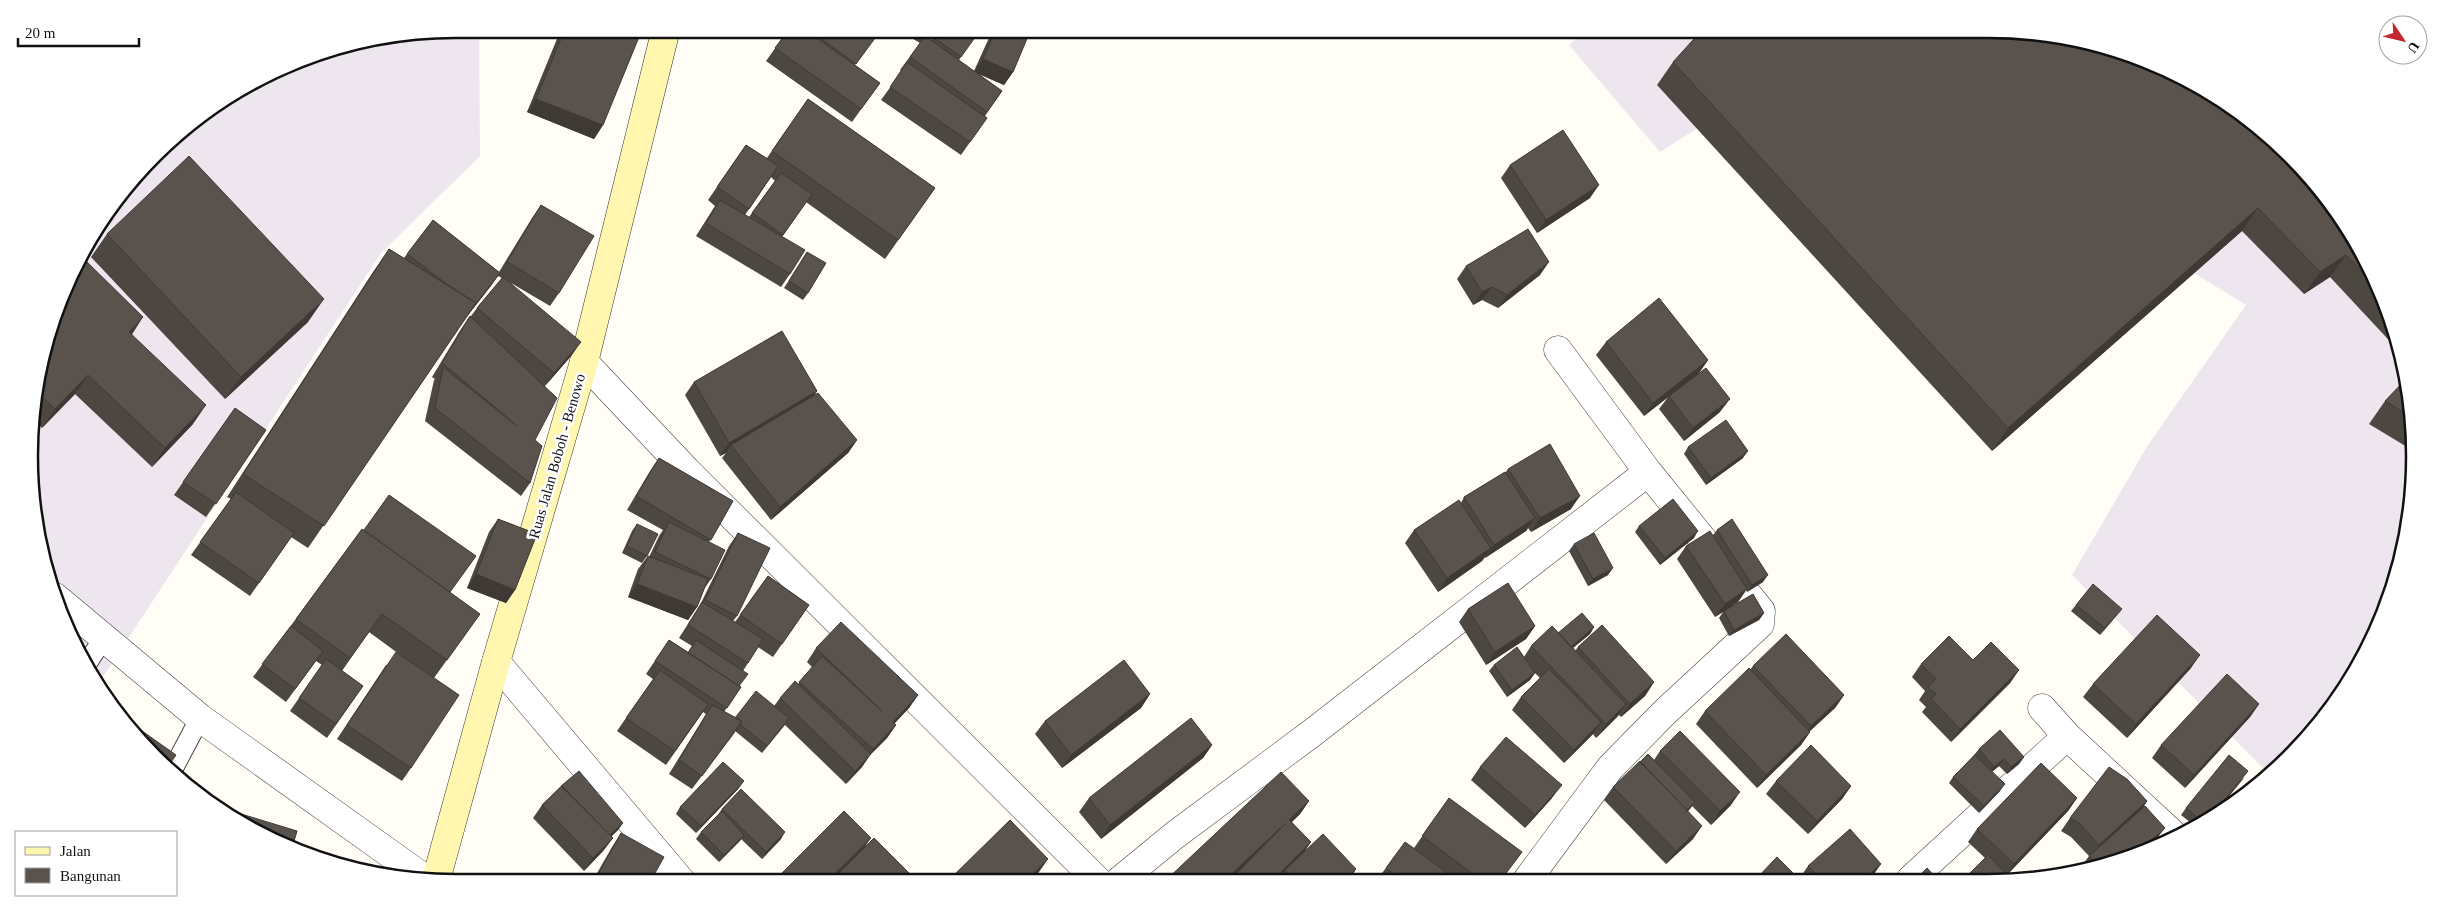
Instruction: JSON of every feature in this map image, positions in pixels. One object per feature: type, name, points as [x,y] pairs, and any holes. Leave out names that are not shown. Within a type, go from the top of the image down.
[{"type":"main road","name":"Ruas Jalan Boboh - Benowo","points":[[438,873],[496,662],[584,362],[664,38]]},
{"type":"street","points":[[1531,874],[1610,768],[1665,712],[1760,624],[1761,611],[1648,472],[1558,350]]},
{"type":"street","points":[[584,362],[686,471],[1091,874]]},
{"type":"street","points":[[1128,874],[1175,835],[1312,733],[1648,472]]},
{"type":"street","points":[[66,607],[200,718],[415,872]]},
{"type":"street","points":[[496,662],[675,874]]},
{"type":"street","points":[[2042,708],[2067,736],[2170,831]]},
{"type":"street","points":[[1916,874],[2067,736]]},
{"type":"lane","points":[[91,658],[103,639]]},
{"type":"lane","points":[[175,766],[200,718]]},
{"type":"shaded area","points":[[428,38],[479,38],[480,156],[381,253],[102,678],[69,615],[52,564],[41,510],[38,483],[38,428],[46,374],[60,321],[81,271],[108,223],[141,180],[180,141],[223,108],[271,81],[321,60],[374,46]]},
{"type":"shaded area","points":[[1576,38],[1839,38],[1660,152],[1569,45]]},
{"type":"shaded area","points":[[1995,38],[2042,41],[2096,52],[2147,69],[2195,93],[2375,300],[2391,347],[2402,401],[2405,428],[2405,483],[2402,510],[2391,564],[2374,615],[2335,688],[2302,731],[2264,769],[2072,575],[2148,445],[2246,305],[2142,241]]},
{"type":"building","points":[[561,38],[639,38],[603,125],[536,99]]},
{"type":"building","points":[[782,38],[817,38],[880,83],[861,109],[775,48]]},
{"type":"building","points":[[820,38],[875,38],[856,64]]},
{"type":"building","points":[[924,38],[928,38],[1002,91],[987,112],[910,57]]},
{"type":"building","points":[[934,38],[975,38],[961,57]]},
{"type":"building","points":[[992,38],[1027,38],[1013,72],[983,59]]},
{"type":"building","points":[[1695,38],[2015,38],[2042,41],[2096,52],[2147,69],[2172,81],[2220,108],[2263,141],[2302,180],[2319,201],[2335,223],[2363,273],[2346,255],[2320,272],[2258,208],[2008,428],[1673,62]]},
{"type":"building","points":[[907,62],[987,118],[970,142],[890,87]]},
{"type":"building","points":[[808,99],[935,188],[898,240],[772,151]]},
{"type":"building","points":[[1563,130],[1599,185],[1546,220],[1510,165]]},
{"type":"building","points":[[746,145],[778,166],[749,209],[717,187]]},
{"type":"building","points":[[189,156],[324,299],[241,377],[107,234]]},
{"type":"building","points":[[781,173],[812,194],[783,235],[752,213]]},
{"type":"building","points":[[720,200],[805,250],[790,274],[706,223]]},
{"type":"building","points":[[541,205],[594,236],[559,293],[507,262]]},
{"type":"building","points":[[433,220],[500,273],[474,306],[476,303],[448,285],[407,254]]},
{"type":"building","points":[[1528,229],[1549,262],[1507,295],[1492,287],[1482,292],[1466,266]]},
{"type":"building","points":[[389,249],[476,303],[324,526],[243,474]]},
{"type":"building","points":[[807,252],[826,263],[808,293],[789,281]]},
{"type":"building","points":[[87,262],[143,317],[129,332],[206,405],[165,448],[88,375],[55,409],[42,396],[52,347],[60,321],[69,296]]},
{"type":"building","points":[[503,277],[581,342],[554,373],[477,308]]},
{"type":"building","points":[[1659,298],[1708,360],[1653,403],[1606,342]]},
{"type":"building","points":[[470,316],[557,398],[535,440],[542,446],[530,483],[435,408],[443,367],[516,425],[442,363]]},
{"type":"building","points":[[782,331],[817,391],[729,443],[694,382]]},
{"type":"building","points":[[1706,368],[1730,399],[1693,428],[1669,396]]},
{"type":"building","points":[[2399,386],[2403,412],[2385,401]]},
{"type":"building","points":[[818,393],[857,440],[780,507],[731,445]]},
{"type":"building","points":[[235,408],[266,430],[216,504],[183,482]]},
{"type":"building","points":[[1726,420],[1748,451],[1711,478],[1688,447]]},
{"type":"building","points":[[1550,444],[1580,496],[1540,518],[1508,469]]},
{"type":"building","points":[[659,458],[733,501],[711,540],[636,496]]},
{"type":"building","points":[[1505,472],[1535,518],[1494,545],[1464,497]]},
{"type":"building","points":[[236,492],[294,533],[259,583],[200,542]]},
{"type":"building","points":[[389,495],[476,556],[450,592],[364,530]]},
{"type":"building","points":[[1673,499],[1698,531],[1665,558],[1639,526]]},
{"type":"building","points":[[1459,500],[1491,548],[1447,578],[1414,530]]},
{"type":"building","points":[[498,519],[537,534],[515,590],[476,574]]},
{"type":"building","points":[[1732,519],[1768,575],[1752,585],[1717,530]]},
{"type":"building","points":[[669,522],[725,550],[711,579],[655,552]]},
{"type":"building","points":[[637,524],[658,534],[647,556],[627,546]]},
{"type":"building","points":[[362,529],[480,614],[447,660],[382,614],[350,658],[296,619]]},
{"type":"building","points":[[1710,531],[1747,589],[1725,604],[1686,546]]},
{"type":"building","points":[[738,533],[770,548],[737,616],[705,600]]},
{"type":"building","points":[[1594,533],[1613,568],[1593,579],[1574,544]]},
{"type":"building","points":[[648,556],[708,579],[697,607],[637,584]]},
{"type":"building","points":[[768,576],[809,605],[782,644],[740,615]]},
{"type":"building","points":[[1508,583],[1535,626],[1495,652],[1468,609]]},
{"type":"building","points":[[2093,584],[2122,609],[2105,628],[2076,605]]},
{"type":"building","points":[[1753,594],[1764,613],[1734,630],[1724,611]]},
{"type":"building","points":[[702,602],[763,639],[748,663],[688,625]]},
{"type":"building","points":[[1582,613],[1594,627],[1571,647],[1558,633]]},
{"type":"building","points":[[2157,615],[2200,655],[2136,724],[2093,684]]},
{"type":"building","points":[[841,622],[918,695],[893,722],[896,725],[873,749],[799,682],[822,656],[882,711],[816,648]]},
{"type":"building","points":[[1602,625],[1654,682],[1630,704],[1578,647]]},
{"type":"building","points":[[291,626],[323,651],[295,689],[262,664]]},
{"type":"building","points":[[1552,626],[1626,704],[1606,724],[1531,646]]},
{"type":"building","points":[[1786,634],[1844,695],[1811,726],[1753,666]]},
{"type":"building","points":[[1949,636],[1973,660],[1991,642],[2019,670],[1960,729],[1931,699],[1936,694],[1928,687],[1936,679],[1921,664]]},
{"type":"building","points":[[669,640],[741,687],[727,708],[655,661]]},
{"type":"building","points":[[696,640],[748,674],[739,686],[688,653]]},
{"type":"building","points":[[1517,647],[1535,673],[1512,690],[1494,665]]},
{"type":"building","points":[[396,652],[459,695],[411,768],[347,725]]},
{"type":"building","points":[[326,659],[363,686],[336,724],[299,698]]},
{"type":"building","points":[[1124,660],[1150,694],[1071,755],[1045,721]]},
{"type":"building","points":[[1749,668],[1810,732],[1766,775],[1705,711]]},
{"type":"building","points":[[1549,669],[1601,722],[1574,750],[1521,697]]},
{"type":"building","points":[[660,670],[708,704],[675,751],[626,718]]},
{"type":"building","points":[[2227,674],[2259,704],[2194,775],[2161,745]]},
{"type":"building","points":[[795,681],[871,754],[855,771],[780,698]]},
{"type":"building","points":[[756,691],[789,718],[767,746],[740,724],[742,721],[735,718]]},
{"type":"building","points":[[712,705],[742,721],[702,776],[679,760]]},
{"type":"building","points":[[1191,718],[1212,745],[1110,825],[1089,798]]},
{"type":"building","points":[[139,729],[176,755],[171,762]]},
{"type":"building","points":[[2000,730],[2024,757],[2011,767],[2004,759],[1994,767],[1979,749]]},
{"type":"building","points":[[1680,731],[1740,792],[1720,811],[1660,751]]},
{"type":"building","points":[[1506,737],[1562,785],[1535,815],[1480,767]]},
{"type":"building","points":[[1811,745],[1851,786],[1817,821],[1776,781]]},
{"type":"building","points":[[1648,754],[1695,802],[1687,810],[1640,762]]},
{"type":"building","points":[[1975,755],[2005,784],[1984,806],[1953,777]]},
{"type":"building","points":[[2229,755],[2248,771],[2220,803],[2197,817],[2186,808]]},
{"type":"building","points":[[1640,761],[1702,826],[1676,851],[1613,787]]},
{"type":"building","points":[[723,762],[744,781],[701,826],[680,807]]},
{"type":"building","points":[[2041,763],[2077,798],[2014,864],[1977,829]]},
{"type":"building","points":[[2109,767],[2127,779],[2147,801],[2099,845],[2080,824],[2070,818]]},
{"type":"building","points":[[579,771],[623,823],[610,835],[561,786]]},
{"type":"building","points":[[1281,772],[1309,801],[1289,820],[1311,842],[1279,874],[1236,874],[1286,823],[1231,874],[1172,874]]},
{"type":"building","points":[[562,786],[613,838],[593,858],[542,805]]},
{"type":"building","points":[[741,789],[785,832],[766,852],[722,809]]},
{"type":"building","points":[[1449,798],[1522,852],[1506,874],[1473,874],[1422,836]]},
{"type":"building","points":[[2145,806],[2165,828],[2147,842],[2096,859],[2093,860],[2089,856]]},
{"type":"building","points":[[722,811],[744,835],[724,855],[701,832]]},
{"type":"building","points":[[844,811],[871,838],[834,874],[781,874]]},
{"type":"building","points":[[241,814],[297,831],[294,841]]},
{"type":"building","points":[[1010,820],[1048,859],[1033,874],[955,874]]},
{"type":"building","points":[[1850,829],[1881,864],[1870,874],[1815,874],[1808,866]]},
{"type":"building","points":[[621,833],[664,857],[654,874],[598,874]]},
{"type":"building","points":[[1323,834],[1356,869],[1351,874],[1289,874],[1285,870]]},
{"type":"building","points":[[874,838],[910,874],[838,874]]},
{"type":"building","points":[[1405,842],[1449,874],[1394,874],[1386,868]]},
{"type":"building","points":[[1988,855],[2006,873],[1988,874],[1969,874]]},
{"type":"building","points":[[1777,857],[1794,874],[1761,874]]},
{"type":"building","points":[[1927,868],[1932,874],[1921,874]]}]
